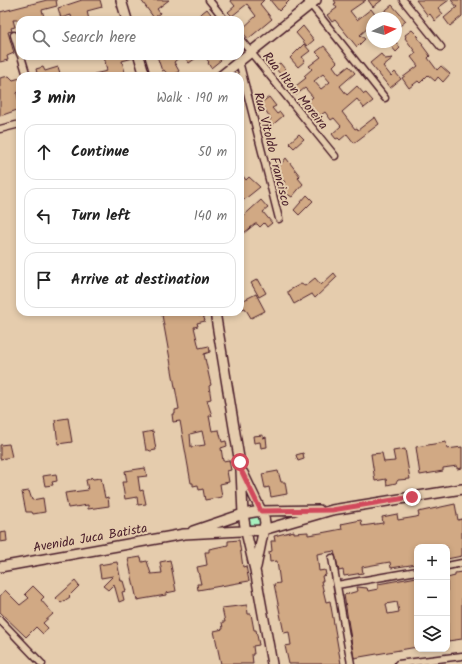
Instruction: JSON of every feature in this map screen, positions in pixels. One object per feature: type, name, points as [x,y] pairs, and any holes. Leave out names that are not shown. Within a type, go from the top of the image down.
[{"type":"main road","points":[[121,0],[126,16]]},
{"type":"main road","points":[[244,58],[311,1]]},
{"type":"main road","points":[[140,60],[144,72]]},
{"type":"main road","points":[[226,72],[240,61]]},
{"type":"main road","points":[[216,316],[241,470],[243,514],[272,664]]},
{"type":"main road","points":[[241,470],[261,511],[265,523],[255,570]]},
{"type":"main road","name":"Avenida Juca Batista","points":[[0,567],[184,534],[263,530],[332,510],[462,489]]},
{"type":"main road","name":"Avenida Juca Batista","points":[[184,534],[243,514],[261,511],[332,510]]},
{"type":"street","points":[[209,0],[222,16]]},
{"type":"street","points":[[403,0],[441,48]]},
{"type":"street","points":[[311,1],[385,98]]},
{"type":"street","points":[[14,35],[16,42]]},
{"type":"street","name":"Rua Ilton Moreira","points":[[244,44],[335,156]]},
{"type":"street","points":[[21,60],[25,72]]},
{"type":"street","name":"Rua Vitoldo Francisco","points":[[240,61],[243,72]]},
{"type":"street","name":"Rua Vitoldo Francisco","points":[[244,77],[279,219]]},
{"type":"street","points":[[0,129],[16,125]]},
{"type":"street","points":[[332,558],[351,664]]},
{"type":"street","points":[[450,565],[462,563]]},
{"type":"street","points":[[337,585],[414,572]]},
{"type":"street","points":[[0,620],[42,664]]},
{"type":"street","points":[[398,664],[462,656]]},
{"type":"green space","points":[[249,516],[258,516],[261,520],[260,527],[251,529],[246,520]]},
{"type":"building","points":[[47,0],[56,0],[57,6],[42,10],[44,16],[16,16],[16,20],[13,20],[15,27],[11,28],[12,31],[8,32],[14,53],[7,56],[8,60],[0,62],[0,12]]},
{"type":"building","points":[[82,0],[100,0],[102,7],[87,11],[88,16],[60,16],[58,8]]},
{"type":"building","points":[[141,0],[169,0],[157,9],[160,13],[156,16],[153,16]]},
{"type":"building","points":[[230,0],[264,0],[260,4],[272,19],[248,39],[244,34],[244,27],[256,16],[247,4],[232,16],[228,12],[235,6]]},
{"type":"building","points":[[270,0],[290,0],[279,11]]},
{"type":"building","points":[[334,0],[366,0],[350,11],[357,20],[366,13],[366,30],[360,35],[365,39],[357,47],[335,20],[332,22],[327,15],[337,8],[334,4],[336,3]]},
{"type":"building","points":[[368,0],[382,0],[373,7]]},
{"type":"building","points":[[416,0],[449,0],[438,8],[443,14],[435,21],[430,14],[428,16]]},
{"type":"building","points":[[451,0],[462,0],[462,16],[450,26],[444,18],[457,7]]},
{"type":"building","points":[[392,5],[398,12],[383,12]]},
{"type":"building","points":[[207,9],[211,14],[208,16],[198,16]]},
{"type":"building","points":[[402,16],[406,21],[402,24]]},
{"type":"building","points":[[303,26],[314,40],[307,46],[296,33]]},
{"type":"building","points":[[412,30],[419,37],[417,37],[430,56],[428,58],[437,70],[441,66],[450,74],[443,82],[438,77],[435,81],[428,75],[420,83],[418,81],[409,88],[402,78],[418,66],[411,57],[416,53],[405,38],[405,35]]},
{"type":"building","points":[[304,44],[310,51],[302,57],[305,61],[298,67],[290,58]]},
{"type":"building","points":[[324,46],[337,62],[333,66],[339,74],[349,66],[355,73],[340,86],[347,95],[357,86],[373,101],[364,108],[357,99],[342,112],[355,129],[357,128],[358,130],[375,117],[379,124],[354,143],[347,134],[340,140],[338,138],[336,139],[332,134],[341,126],[334,118],[331,120],[325,112],[317,118],[314,118],[309,112],[313,109],[307,102],[313,97],[305,88],[296,95],[292,89],[306,78],[304,76],[312,69],[309,66],[321,57],[316,52]],"holes":[[[323,74],[330,82],[321,89],[314,81]]]},
{"type":"building","points":[[393,48],[400,48],[396,52]]},
{"type":"building","points":[[381,54],[385,59],[393,58],[383,66],[391,76],[395,72],[401,79],[390,88],[370,63]]},
{"type":"building","points":[[105,60],[126,60],[122,61],[125,72],[103,72],[107,71]]},
{"type":"building","points":[[158,60],[176,60],[174,62],[179,71],[178,72],[162,71]]},
{"type":"building","points":[[207,60],[221,60],[211,68],[208,63]]},
{"type":"building","points":[[280,63],[289,74],[284,78],[274,67]]},
{"type":"building","points":[[43,67],[45,71],[58,67],[60,72],[37,72],[36,69]]},
{"type":"building","points":[[9,76],[13,80],[16,79],[16,110],[0,116],[0,78]]},
{"type":"building","points":[[269,97],[276,106],[272,108],[277,114],[280,112],[283,116],[270,127],[267,122],[271,119],[261,103]]},
{"type":"building","points":[[299,134],[304,139],[294,148],[289,143]]},
{"type":"building","points":[[286,158],[300,176],[298,178],[303,184],[292,197],[279,189],[285,182],[279,176],[282,173],[277,169]]},
{"type":"building","points":[[244,177],[246,180],[249,177],[260,187],[244,200]]},
{"type":"building","points":[[307,195],[313,201],[299,215],[294,210]]},
{"type":"building","points":[[261,200],[268,208],[263,212],[272,223],[267,227],[264,223],[260,227],[255,224],[244,233],[244,215]]},
{"type":"building","points":[[334,273],[337,277],[315,298],[312,294],[294,304],[288,291],[301,284],[305,286],[315,278],[321,285]]},
{"type":"building","points":[[258,279],[266,293],[259,297],[251,283]]},
{"type":"building","points":[[256,294],[265,311],[251,318],[244,308],[244,300]]},
{"type":"building","points":[[162,316],[203,316],[205,321],[197,323],[198,326],[194,327],[199,348],[209,346],[210,352],[204,354],[211,385],[209,386],[211,399],[207,400],[212,416],[209,416],[212,431],[219,430],[222,442],[226,441],[227,446],[221,448],[223,461],[229,460],[231,470],[227,471],[229,482],[220,484],[222,497],[205,500],[203,489],[199,490],[198,485],[193,486],[193,483],[191,483],[180,421],[173,422],[172,414],[175,414],[175,410],[179,409]],"holes":[[[202,431],[205,445],[191,447],[190,434]]]},
{"type":"building","points":[[68,418],[72,442],[58,444],[55,420]]},
{"type":"building","points":[[153,431],[156,450],[146,450],[143,433]]},
{"type":"building","points":[[263,435],[263,438],[266,437],[267,447],[261,448],[260,442],[254,443],[253,436]]},
{"type":"building","points":[[446,442],[447,449],[462,447],[462,468],[457,469],[457,466],[443,468],[443,471],[420,475],[416,447]]},
{"type":"building","points":[[9,444],[12,457],[0,459],[0,445]]},
{"type":"building","points":[[405,449],[410,479],[398,480],[396,483],[387,485],[386,479],[375,481],[371,454],[382,453],[384,462],[395,461],[393,451]]},
{"type":"building","points":[[303,453],[304,459],[298,461],[296,455]]},
{"type":"building","points":[[145,468],[147,476],[138,477],[140,491],[143,490],[146,504],[138,505],[137,497],[125,499],[122,482],[127,482],[125,471]]},
{"type":"building","points":[[278,471],[281,482],[285,482],[287,494],[271,497],[269,487],[265,488],[262,474]]},
{"type":"building","points":[[56,474],[57,481],[52,482],[53,485],[45,486],[43,476]]},
{"type":"building","points":[[91,477],[93,479],[101,478],[105,498],[108,497],[109,506],[88,509],[88,505],[68,508],[65,493],[88,490],[86,480],[90,479]]},
{"type":"building","points":[[29,491],[32,500],[43,498],[45,512],[33,514],[32,512],[26,512],[22,492]]},
{"type":"building","points":[[455,504],[458,520],[462,519],[462,556],[450,558],[450,544],[414,544],[414,564],[391,568],[390,562],[362,567],[363,573],[344,576],[343,570],[339,571],[334,551],[317,554],[319,571],[325,570],[326,575],[322,576],[323,581],[321,581],[326,602],[330,601],[341,664],[289,664],[285,646],[291,645],[289,632],[284,633],[274,584],[280,583],[277,561],[270,562],[269,552],[272,551],[271,541],[275,541],[274,536],[294,531],[294,533],[308,532],[308,535],[321,533],[342,529],[341,524],[361,520],[362,526],[383,523],[382,517],[397,514],[398,520],[419,516],[418,512]]},
{"type":"building","points":[[6,532],[7,541],[0,542],[0,533]]},
{"type":"building","points":[[239,540],[243,567],[246,566],[249,581],[198,590],[197,584],[201,584],[197,567],[207,565],[205,552],[209,552],[209,549],[228,545],[228,541]]},
{"type":"building","points":[[141,557],[142,562],[147,561],[151,574],[162,573],[160,562],[170,560],[176,591],[166,593],[166,595],[137,600],[128,559]]},
{"type":"building","points":[[117,562],[121,581],[123,581],[126,591],[122,592],[124,600],[119,602],[114,584],[108,590],[103,586],[113,576],[101,578],[99,565]]},
{"type":"building","points":[[462,572],[462,639],[450,641],[450,577],[455,576],[455,573]]},
{"type":"building","points":[[414,578],[414,648],[354,658],[344,595],[358,591],[357,587],[367,588],[368,591],[378,589],[378,584]],"holes":[[[397,602],[399,612],[388,614],[386,604]]]},
{"type":"building","points":[[75,581],[79,586],[69,596],[70,597],[61,603],[56,598]]},
{"type":"building","points":[[33,586],[44,597],[41,600],[53,614],[43,623],[48,628],[43,634],[36,627],[26,637],[0,612],[0,596],[5,590],[20,605],[29,598],[25,594]]},
{"type":"building","points":[[247,605],[248,614],[251,614],[259,645],[253,646],[253,664],[221,664],[214,631],[223,629],[222,622],[225,622],[222,608]]},
{"type":"route","points":[[240,462],[241,470],[261,511],[332,510],[412,497]]}]
